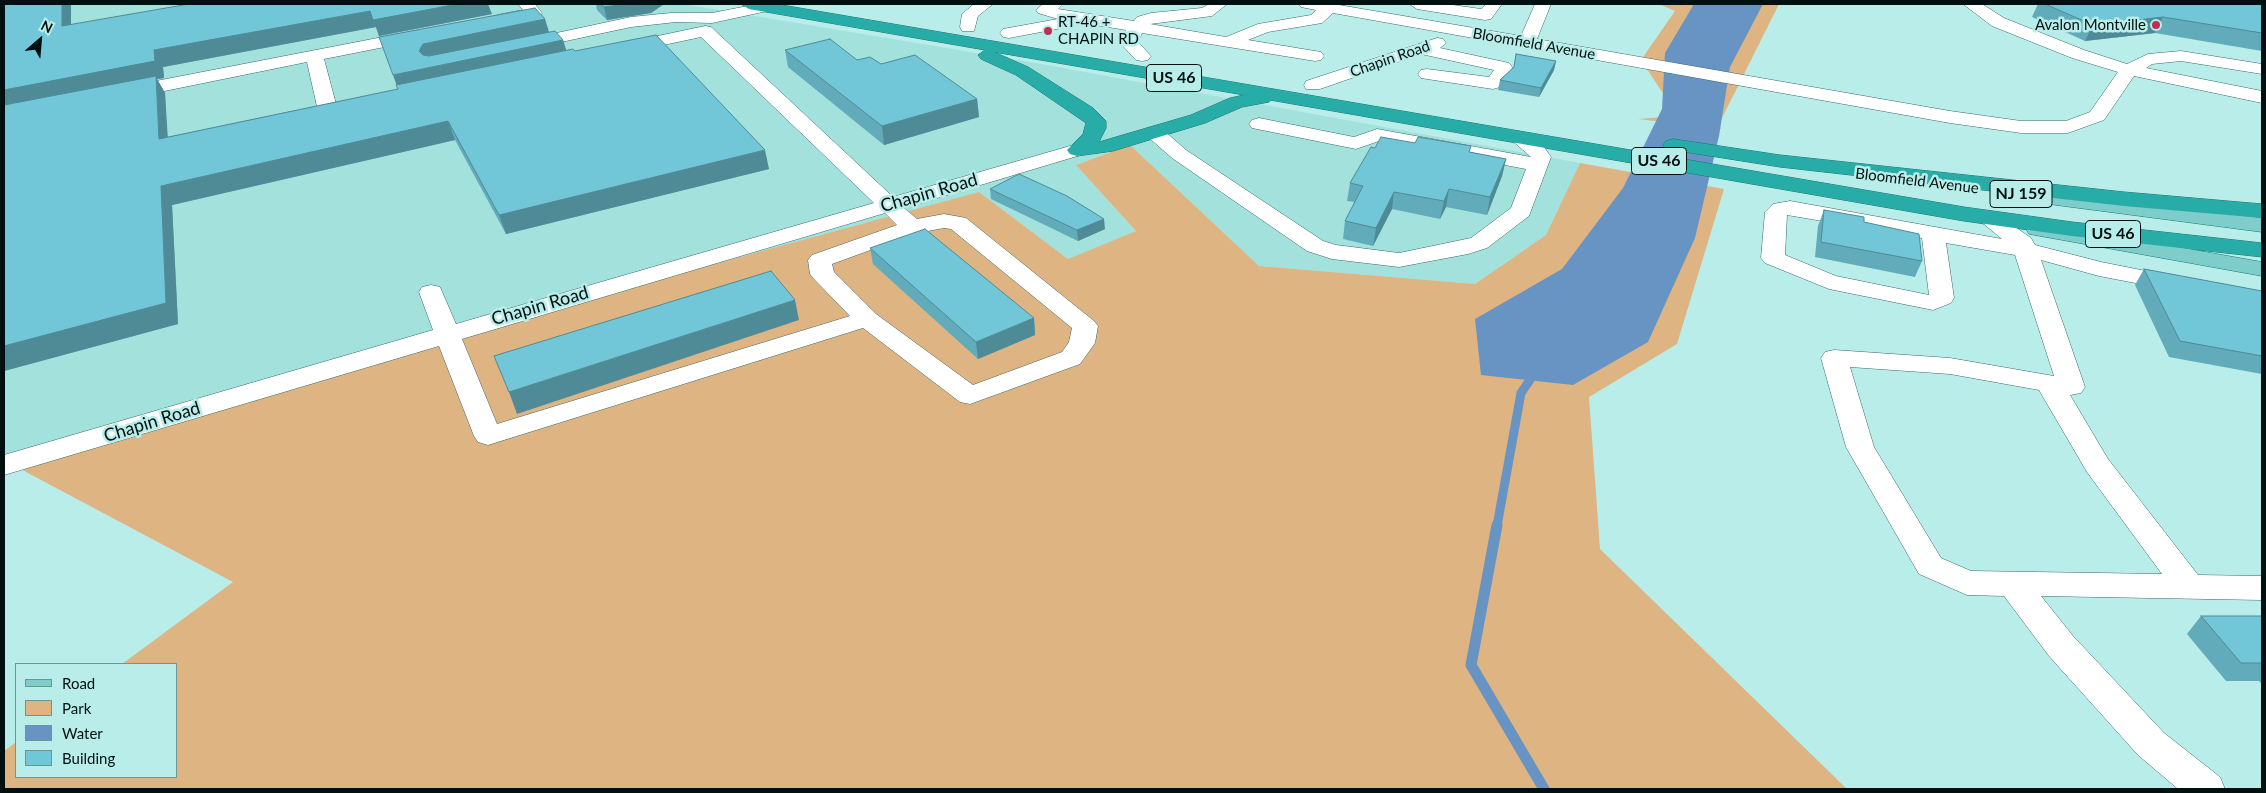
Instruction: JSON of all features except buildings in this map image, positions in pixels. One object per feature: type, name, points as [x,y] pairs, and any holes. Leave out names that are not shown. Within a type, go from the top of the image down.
[{"type":"highway","name":"US 46","points":[[834,4],[1142,56],[1313,94],[1356,109],[1518,137],[1603,143]]},
{"type":"highway","name":"US 46","points":[[758,5],[1721,162],[1780,161],[2124,199],[2262,211]]},
{"type":"highway","points":[[884,27],[974,50],[1022,71],[1086,112],[1096,121],[1096,128],[1092,137],[1077,150]]},
{"type":"highway","points":[[1077,150],[1106,147],[1198,119],[1223,107],[1249,99],[1313,94]]},
{"type":"highway","name":"US 46","points":[[1721,162],[1748,176],[1961,213],[2072,229],[2262,250]]},
{"type":"main road","name":"Bloomfield Avenue","points":[[1780,161],[1878,177],[2262,225]]},
{"type":"main road","name":"Bloomfield Avenue","points":[[1961,213],[2056,233],[2262,269]]},
{"type":"street","points":[[486,22],[534,13],[526,4]]},
{"type":"street","points":[[968,27],[970,14],[985,4]]},
{"type":"street","points":[[1055,4],[1044,10],[1074,17],[1314,56]]},
{"type":"street","points":[[1142,56],[1129,43],[1133,33],[1143,21],[1151,18],[1206,13],[1219,4]]},
{"type":"street","name":"Bloomfield Avenue","points":[[1307,4],[1329,8],[1391,7],[1467,32],[1950,118],[2021,127],[2068,127],[2097,116],[2129,70]]},
{"type":"street","points":[[1412,4],[1485,15],[1494,4]]},
{"type":"street","points":[[1527,43],[1543,4]]},
{"type":"street","points":[[1971,4],[1998,22],[2078,54],[2129,70],[2262,97]]},
{"type":"street","points":[[508,48],[631,22],[668,11],[712,18],[758,5]]},
{"type":"street","points":[[1228,42],[1264,28],[1316,19],[1329,8]]},
{"type":"street","points":[[1009,33],[1062,23],[1074,17]]},
{"type":"street","points":[[608,52],[705,31],[891,204],[912,227]]},
{"type":"street","points":[[110,96],[438,32]]},
{"type":"street","name":"Chapin Road","points":[[1313,94],[1467,32]]},
{"type":"street","points":[[1421,49],[1503,67],[1502,75],[1493,84],[1426,74]]},
{"type":"street","points":[[314,56],[328,111],[376,101]]},
{"type":"street","points":[[2129,70],[2148,59],[2180,56],[2262,68]]},
{"type":"street","points":[[1356,109],[1377,135],[1538,165]]},
{"type":"street","points":[[1259,124],[1356,143],[1417,119]]},
{"type":"street","points":[[1154,132],[1179,154],[1316,246],[1332,252],[1399,260],[1468,248],[1479,243],[1521,211],[1541,157],[1537,151],[1518,137]]},
{"type":"street","name":"Chapin Road","points":[[4,465],[1077,150]]},
{"type":"street","points":[[1748,176],[1840,217]]},
{"type":"street","points":[[1933,234],[1942,298],[1933,303],[1829,282],[1773,258],[1776,212],[1781,209],[1790,208],[1933,234],[2024,246],[2100,269],[2195,287]]},
{"type":"street","points":[[1892,226],[1923,222],[1961,213]]},
{"type":"street","points":[[1990,220],[2024,246],[2071,387],[1950,366],[1834,358],[1860,447],[1930,566],[1967,583],[2262,588]]},
{"type":"street","points":[[944,222],[958,223],[1085,326],[1082,343],[1071,358],[970,396],[867,319],[822,274],[820,260],[912,227],[944,222]]},
{"type":"street","points":[[2024,246],[2043,235],[2056,233]]},
{"type":"street","points":[[431,292],[449,333],[488,436],[867,319]]},
{"type":"street","points":[[2049,384],[2097,465],[2189,587]]},
{"type":"street","points":[[2013,584],[2061,646],[2151,744],[2206,789]]},
{"type":"shaded area","points":[[4,4],[683,4],[1036,63],[1580,163],[1546,235],[1475,284],[1259,266],[1130,145],[1076,165],[1136,231],[1068,259],[979,192],[4,466]]},
{"type":"green space","points":[[1659,4],[1779,4],[1719,124],[1721,129],[1638,119],[1678,116],[1641,60],[1675,11]]},
{"type":"green space","points":[[1130,145],[1259,266],[1475,284],[1546,235],[1580,163],[1724,189],[1677,344],[1589,397],[1600,549],[1847,789],[4,789],[4,751],[15,743],[15,778],[178,778],[178,663],[123,663],[233,582],[11,464],[432,341],[979,192],[1068,259],[1136,231],[1076,165]]},
{"type":"water","points":[[1694,4],[1763,4],[1730,67],[1719,136],[1695,238],[1648,342],[1573,385],[1481,375],[1475,319],[1562,269],[1623,188],[1662,109],[1665,53]]},
{"type":"waterway","points":[[1497,526],[1521,393],[1536,371]]},
{"type":"waterway","points":[[1497,525],[1471,665],[1544,789]]},
{"type":"place","name":"Avalon Montville","points":[[2156,25]]},
{"type":"place","name":"RT-46 + CHAPIN RD","points":[[1048,31]]}]
